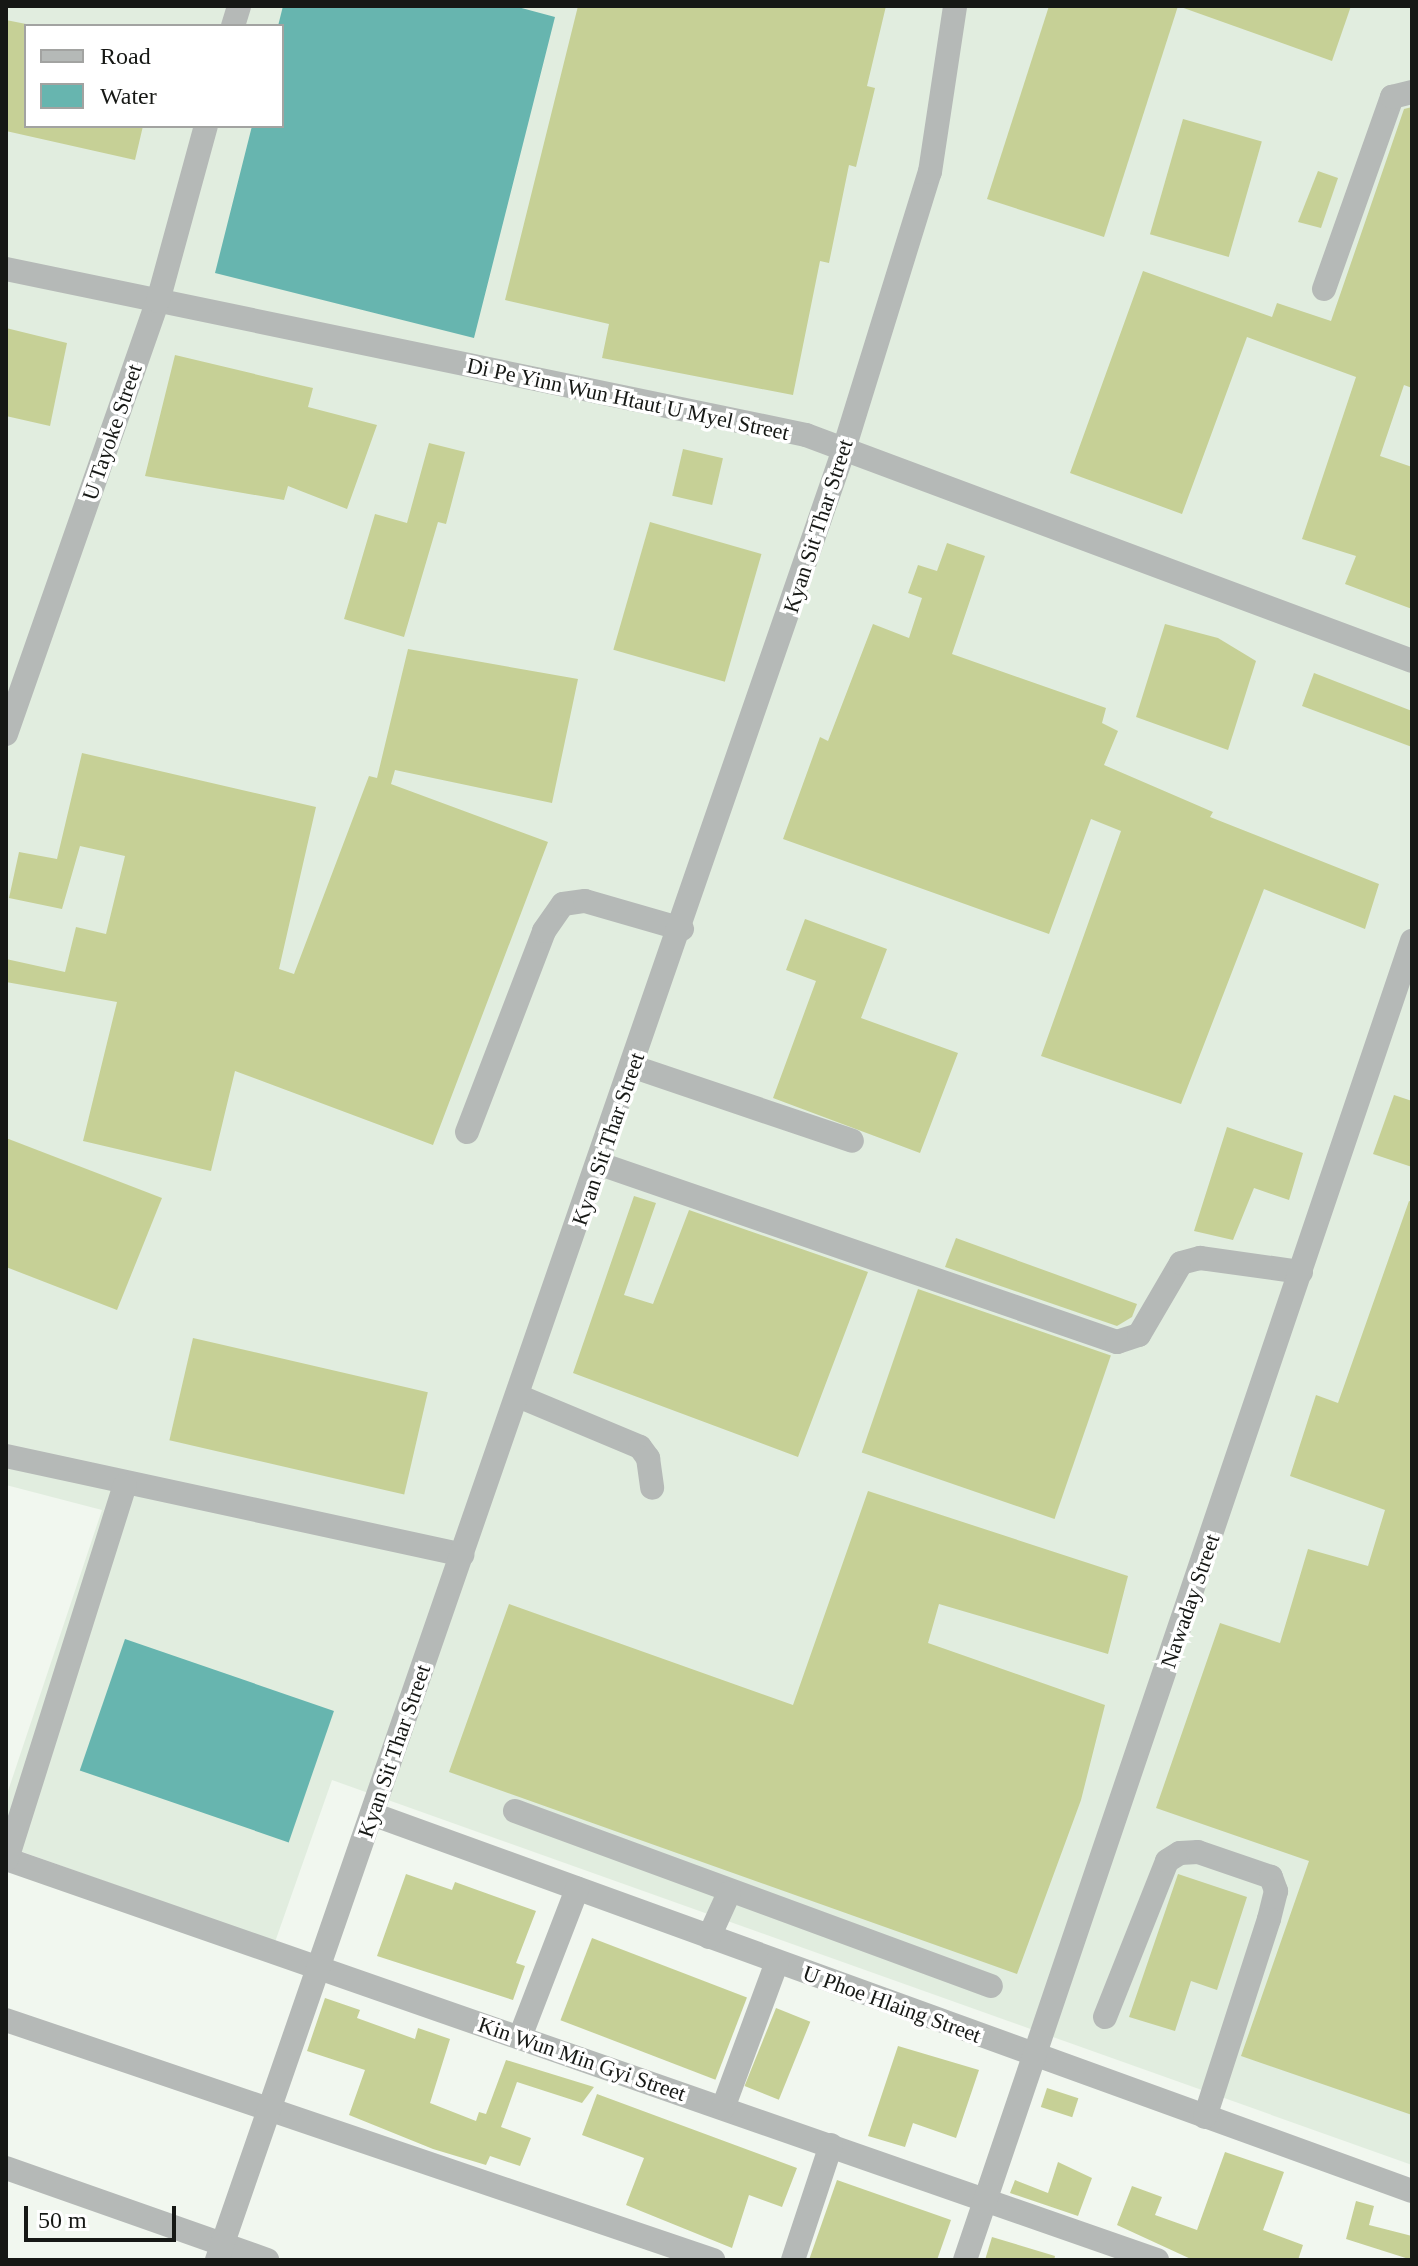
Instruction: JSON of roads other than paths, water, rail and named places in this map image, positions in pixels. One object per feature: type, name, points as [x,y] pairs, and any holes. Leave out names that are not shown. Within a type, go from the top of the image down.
[{"type":"street","name":"Kyan Sit Thar Street","points":[[220,2252],[682,929],[844,449],[930,172],[955,6]]},
{"type":"street","points":[[1324,289],[1392,97],[1412,92]]},
{"type":"street","name":"U Tayoke Street","points":[[6,734],[158,301],[205,128]]},
{"type":"street","name":"Di Pe Yinn Wun Htaut U Myel Street","points":[[6,269],[806,435],[1412,661]]},
{"type":"street","points":[[467,1132],[544,931],[563,904],[585,901],[682,929]]},
{"type":"street","name":"Nawaday Street","points":[[965,2260],[1037,2057],[1412,941]]},
{"type":"street","points":[[634,1067],[852,1141]]},
{"type":"street","points":[[600,1164],[1117,1342],[1139,1335],[1181,1263],[1200,1258],[1301,1272]]},
{"type":"street","points":[[518,1396],[640,1447],[648,1458],[652,1488]]},
{"type":"street","points":[[6,1456],[125,1485],[462,1555]]},
{"type":"street","points":[[6,1859],[125,1485]]},
{"type":"street","points":[[515,1811],[729,1893],[991,1986]]},
{"type":"street","name":"U Phoe Hlaing Street","points":[[372,1814],[1412,2191]]},
{"type":"street","points":[[1105,2017],[1167,1861],[1180,1853],[1198,1852],[1271,1877],[1276,1891],[1269,1919],[1205,2117]]},
{"type":"street","name":"Kin Wun Min Gyi Street","points":[[6,1859],[987,2199],[1132,2256],[1157,2260]]},
{"type":"street","points":[[520,2037],[577,1889]]},
{"type":"street","points":[[709,1937],[729,1893]]},
{"type":"street","points":[[723,2108],[777,1962]]},
{"type":"street","points":[[6,2020],[713,2260]]},
{"type":"street","points":[[793,2260],[831,2145]]},
{"type":"street","points":[[6,2168],[220,2252],[267,2260]]},
{"type":"water","points":[[283,6],[514,6],[555,17],[474,338],[215,273],[251,128],[284,128],[284,24],[278,24]]},
{"type":"water","points":[[125,1639],[334,1711],[289,1842],[80,1770]]}]
